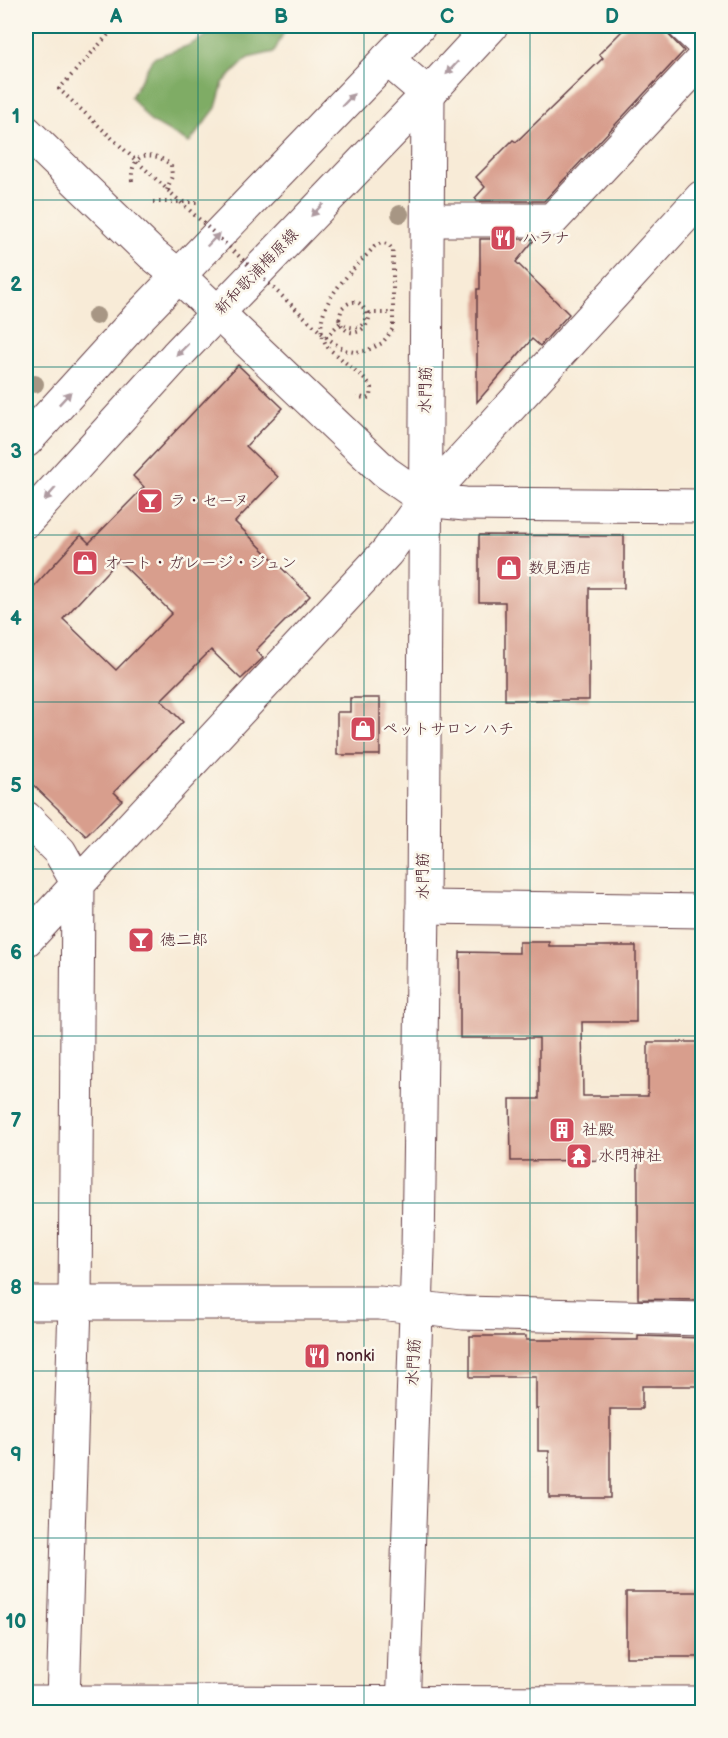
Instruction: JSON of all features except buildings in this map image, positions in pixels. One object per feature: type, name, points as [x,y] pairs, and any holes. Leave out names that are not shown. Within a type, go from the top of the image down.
[{"type":"street","points":[[26,441],[137,319],[419,26]]},
{"type":"street","name":"新和歌浦梅原線","points":[[26,521],[176,356],[491,26]]},
{"type":"street","points":[[685,26],[702,42]]},
{"type":"street","points":[[387,59],[428,94]]},
{"type":"street","points":[[428,220],[552,220],[702,60]]},
{"type":"street","name":"水門筋","points":[[403,1708],[413,1364],[417,1307],[423,907],[428,94]]},
{"type":"street","points":[[26,132],[152,254],[179,276],[385,472],[425,500],[465,504],[702,506]]},
{"type":"street","points":[[26,940],[387,552],[425,500],[702,197]]},
{"type":"street","points":[[26,818],[60,852],[78,884],[75,1304],[63,1701]]},
{"type":"street","points":[[423,907],[702,910]]},
{"type":"street","points":[[26,1303],[380,1303],[463,1313],[702,1319]]},
{"type":"street","points":[[26,1702],[403,1708],[702,1703]]},
{"type":"path","points":[[26,34],[33,26]]},
{"type":"path","points":[[116,26],[59,89],[167,190],[326,338],[344,350],[354,352],[373,348],[382,343],[393,328],[393,251],[390,246],[385,242],[374,247],[331,296],[322,320],[323,333],[327,347],[372,388],[371,396],[366,399],[357,396]]},
{"type":"path","points":[[132,183],[131,171],[135,161],[143,156],[152,155],[162,158],[171,165],[172,176],[167,190]]},
{"type":"path","points":[[146,200],[157,203],[203,201]]},
{"type":"path","points":[[326,338],[340,322],[347,326],[358,327],[363,324],[366,313],[361,304],[350,302],[342,308],[339,319],[342,326],[353,332],[366,327],[370,313],[398,313]]},
{"type":"green space","points":[[226,26],[287,26],[274,52],[248,58],[223,83],[216,108],[189,143],[150,121],[131,97],[153,58],[187,46]]},
{"type":"place","name":"ハラナ","points":[[503,238]]},
{"type":"place","name":"ラ・セーヌ","points":[[150,501]]},
{"type":"place","name":"オート・ガレージ・ジュン","points":[[85,563]]},
{"type":"place","name":"数見酒店","points":[[509,568]]},
{"type":"place","name":"ペットサロン ハチ","points":[[363,729]]},
{"type":"place","name":"徳二郎","points":[[141,940]]},
{"type":"place","name":"社殿","points":[[562,1130]]},
{"type":"place","name":"水門神社","points":[[579,1156]]},
{"type":"place","name":"nonki","points":[[317,1356]]}]
